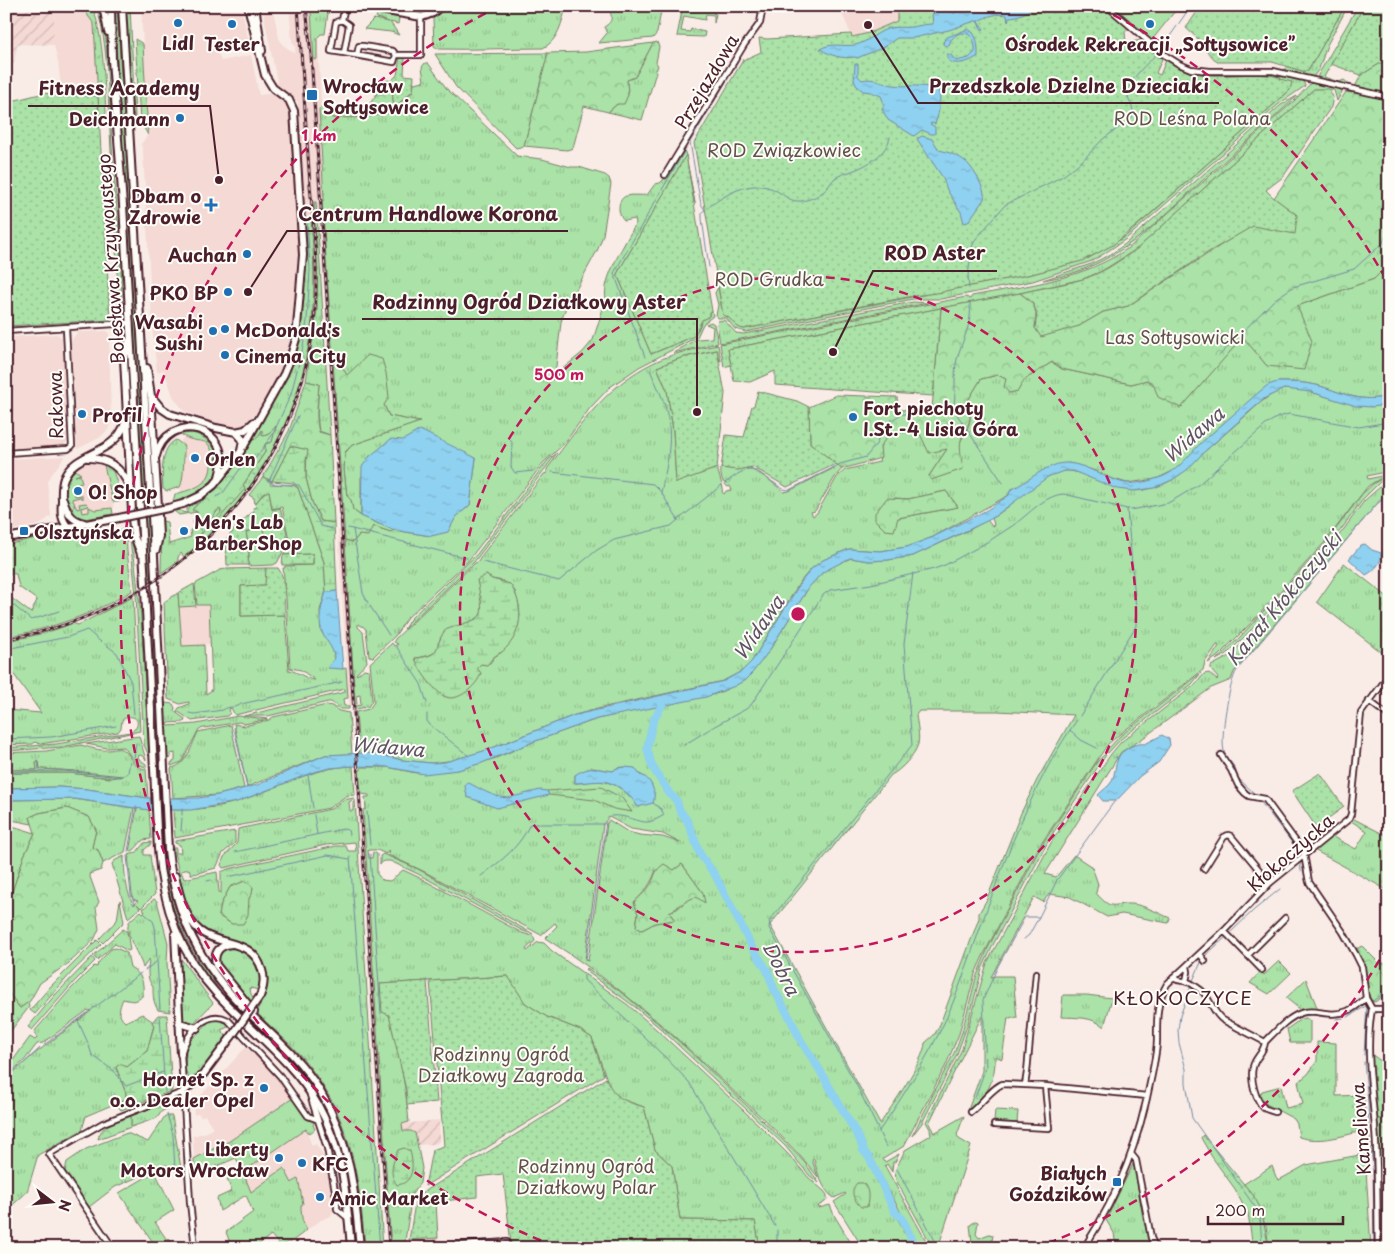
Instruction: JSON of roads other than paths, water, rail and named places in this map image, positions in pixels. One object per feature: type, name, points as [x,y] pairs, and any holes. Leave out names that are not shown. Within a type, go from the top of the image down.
[{"type":"main road","points":[[102,6],[112,56]]},
{"type":"main road","name":"Bolesława Krzywoustego","points":[[111,6],[112,56],[140,509]]},
{"type":"main road","name":"Bolesława Krzywoustego","points":[[122,6],[154,507],[155,459]]},
{"type":"main road","points":[[6,538],[165,509],[183,504],[203,494],[216,483],[244,446],[284,374],[293,350],[297,329],[303,255],[295,114],[288,100],[269,83],[265,75],[248,6]]},
{"type":"main road","points":[[255,6],[262,60]]},
{"type":"main road","points":[[357,6],[421,17],[429,15],[441,6]]},
{"type":"main road","points":[[130,335],[124,359],[132,511]]},
{"type":"main road","points":[[143,353],[152,396],[155,459]]},
{"type":"main road","points":[[152,396],[167,413],[189,421],[231,431],[241,436],[244,446]]},
{"type":"main road","points":[[216,483],[222,466],[219,448],[221,436],[231,431],[248,428],[262,413]]},
{"type":"main road","points":[[68,527],[63,521],[62,514],[62,484],[68,472],[77,462],[88,458],[118,437],[126,416]]},
{"type":"main road","points":[[155,459],[164,440],[172,433],[183,429],[203,431],[213,437],[219,448],[228,456],[238,454]]},
{"type":"main road","points":[[88,458],[104,460],[115,465],[122,473],[130,490]]},
{"type":"main road","points":[[62,497],[68,514],[78,522],[88,523]]},
{"type":"main road","points":[[51,530],[60,521],[62,514]]},
{"type":"main road","points":[[155,515],[159,536],[155,561],[155,580],[168,849],[172,880],[179,908],[199,951],[214,974],[229,993],[294,1056],[320,1090],[338,1126],[345,1146],[353,1178],[360,1248]]},
{"type":"main road","points":[[141,518],[158,849],[163,890],[175,928],[188,954],[205,980],[284,1059],[308,1090],[328,1124],[344,1180],[351,1248]]},
{"type":"main road","points":[[132,519],[134,536],[143,560]]},
{"type":"main road","points":[[168,849],[180,893],[193,923],[206,935],[246,948],[261,965],[264,981],[260,996],[232,1036],[195,1084],[184,1092]]},
{"type":"main road","points":[[175,928],[181,1054]]},
{"type":"main road","points":[[235,944],[220,948],[216,955],[216,965],[267,1029]]},
{"type":"main road","points":[[179,1023],[196,1028]]},
{"type":"street","points":[[342,20],[345,6]]},
{"type":"street","name":"Przejazdowa","points":[[665,175],[744,45],[758,27],[763,6]]},
{"type":"street","points":[[1107,6],[1156,49],[1184,66],[1196,70],[1273,71],[1389,97]]},
{"type":"street","points":[[357,55],[359,46],[363,46],[393,51],[396,55],[421,55],[421,17]]},
{"type":"street","points":[[342,20],[349,26],[344,53]]},
{"type":"street","points":[[342,20],[336,22],[331,51],[394,62],[396,55]]},
{"type":"street","points":[[6,330],[130,323]]},
{"type":"street","name":"Rakowa","points":[[6,452],[68,449],[72,446],[66,328]]},
{"type":"street","name":"Kłokoczycka","points":[[1084,1248],[1110,1206],[1132,1155],[1156,1052],[1156,1016],[1159,1001],[1167,984],[1224,931],[1270,882],[1342,826],[1351,816],[1359,718],[1368,701],[1389,674]]},
{"type":"street","points":[[1368,701],[1389,716]]},
{"type":"street","points":[[1220,755],[1241,789],[1249,796],[1266,799],[1295,839],[1309,882],[1343,932],[1362,967],[1366,998],[1372,1009],[1389,1009]]},
{"type":"street","points":[[1204,868],[1224,837],[1228,835],[1231,836],[1270,882]]},
{"type":"street","points":[[1248,955],[1285,918]]},
{"type":"street","points":[[1224,931],[1262,970]]},
{"type":"street","points":[[1200,954],[1205,961]]},
{"type":"street","points":[[1186,966],[1190,983]]},
{"type":"street","points":[[1025,1085],[1036,973]]},
{"type":"street","points":[[1173,978],[1180,982],[1190,983],[1206,996],[1219,1017],[1265,1042]]},
{"type":"street","points":[[1275,1112],[1264,1108],[1256,1095],[1253,1080],[1253,1066],[1264,1050],[1265,1042],[1283,1024],[1300,1013],[1344,1013],[1366,998]]},
{"type":"street","name":"Kameliowa","points":[[1372,1009],[1369,1031],[1369,1059],[1377,1166],[1378,1248]]},
{"type":"street","points":[[195,1248],[190,1202],[181,1054],[186,1041],[196,1028],[211,1017],[221,1017],[228,1020],[280,1076],[308,1116],[316,1118]]},
{"type":"street","points":[[183,1079],[189,1084],[195,1084]]},
{"type":"street","points":[[971,1112],[997,1086],[1003,1084],[1147,1096]]},
{"type":"street","points":[[994,1125],[1050,1128],[1045,1086]]},
{"type":"street","points":[[308,1090],[331,1164],[337,1209],[349,1220]]},
{"type":"street","points":[[113,1248],[50,1154],[103,1123],[184,1092]]},
{"type":"street","points":[[1132,1155],[1136,1160],[1151,1238],[1156,1248]]},
{"type":"street","points":[[447,1248],[449,1246],[507,1242]]},
{"type":"water","points":[[968,6],[1035,6],[1023,14],[1009,17],[1008,22],[1007,15],[1003,14],[992,15],[982,19],[978,21],[984,29],[982,30],[977,21],[975,21],[949,30],[913,38],[897,38],[882,48],[857,58],[845,58],[820,49],[829,46],[859,44],[890,28],[933,24],[932,15],[937,8],[943,7],[954,13]]},
{"type":"water","points":[[968,29],[976,37],[978,56],[964,62],[950,62],[947,54],[951,55],[956,61],[969,58],[975,52],[975,44],[972,38],[965,33],[955,36],[949,45],[945,46],[943,44],[945,38]]},
{"type":"water","points":[[855,64],[858,64],[858,76],[862,80],[870,79],[893,85],[938,89],[940,98],[939,111],[935,124],[930,124],[935,127],[935,134],[922,130],[914,136],[888,120],[882,109],[884,104],[881,96],[863,91],[856,85],[854,80]]},
{"type":"water","points":[[922,136],[932,139],[939,150],[965,161],[978,179],[983,190],[984,199],[968,222],[964,223],[961,212],[947,190],[943,178],[917,139]]},
{"type":"water","points":[[1277,382],[1320,386],[1361,398],[1370,399],[1389,396],[1389,404],[1372,407],[1356,406],[1311,392],[1284,389],[1265,398],[1204,452],[1187,470],[1172,480],[1154,488],[1134,491],[1117,489],[1073,471],[1065,471],[1049,476],[991,519],[913,556],[869,561],[850,558],[823,572],[809,587],[769,651],[745,680],[735,686],[706,697],[597,719],[482,763],[458,770],[424,774],[387,767],[353,766],[330,768],[314,772],[237,802],[191,810],[149,810],[74,799],[6,800],[6,788],[59,787],[148,798],[198,798],[257,785],[325,755],[365,753],[402,760],[431,763],[445,762],[487,750],[575,715],[724,681],[742,671],[752,661],[801,582],[811,569],[823,560],[849,549],[880,551],[907,547],[933,537],[987,510],[1009,495],[1010,490],[1045,469],[1060,464],[1068,463],[1083,466],[1125,483],[1144,482],[1163,477],[1176,469],[1202,442],[1259,392],[1268,385]]},
{"type":"water","points":[[420,430],[476,458],[470,505],[456,517],[448,532],[431,536],[393,530],[361,516],[362,467],[369,457],[391,439],[403,440]]},
{"type":"water","points":[[1365,544],[1372,550],[1381,553],[1381,560],[1377,566],[1366,575],[1349,559],[1361,545]]},
{"type":"water","points":[[337,591],[343,669],[328,668],[334,656],[322,632],[320,621],[326,592]]},
{"type":"water","points":[[1162,735],[1169,739],[1170,745],[1159,762],[1140,776],[1116,801],[1103,801],[1098,795],[1112,781],[1120,755],[1130,747],[1145,744]]},
{"type":"water","points":[[617,768],[635,768],[640,775],[650,782],[654,790],[653,803],[638,807],[625,792],[604,781],[575,783],[575,775],[585,770],[613,771]]},
{"type":"water","points":[[467,782],[497,796],[508,798],[540,790],[547,791],[549,795],[497,808],[467,797],[465,786]]},
{"type":"waterway","points":[[1161,49],[1191,6]]},
{"type":"waterway","points":[[969,288],[968,276],[972,247],[975,240],[1005,205],[1063,176],[1083,160],[1103,139],[1132,118],[1133,109],[1128,95],[1131,83],[1158,52]]},
{"type":"waterway","points":[[709,267],[702,219],[702,212],[705,210],[701,204],[690,142],[738,62]]},
{"type":"waterway","points":[[710,206],[733,192],[751,186],[768,187],[794,201],[812,198],[823,192],[837,177],[858,169],[876,158],[885,149],[890,137]]},
{"type":"waterway","points":[[645,357],[614,273],[685,150]]},
{"type":"waterway","points":[[216,497],[223,493],[245,462],[255,459],[273,434],[291,394],[303,347],[307,321],[310,269],[307,219]]},
{"type":"waterway","points":[[1219,356],[1275,299],[1293,287],[1354,269],[1383,243],[1389,225]]},
{"type":"waterway","points":[[725,483],[740,473],[752,470],[757,471],[783,489],[789,490],[840,464],[866,457],[877,443],[881,432],[889,422],[901,414],[941,414],[953,410],[956,365],[969,325],[970,303]]},
{"type":"waterway","points":[[650,370],[664,403],[669,424],[668,453],[661,492]]},
{"type":"waterway","points":[[954,410],[1003,483]]},
{"type":"waterway","points":[[1131,510],[1168,503],[1182,495],[1199,484],[1268,423],[1278,417],[1289,414],[1359,427],[1389,422]]},
{"type":"waterway","points":[[269,481],[298,416]]},
{"type":"waterway","points":[[509,439],[512,442],[511,467],[515,473],[533,471]]},
{"type":"waterway","points":[[552,472],[653,484],[661,492],[678,520],[722,485]]},
{"type":"waterway","points":[[266,480],[275,484],[299,485],[321,526],[333,529]]},
{"type":"waterway","points":[[684,745],[751,705],[823,595],[830,590],[871,584],[945,565],[994,538],[1049,498],[1056,495],[1064,494],[1127,509]]},
{"type":"waterway","name":"Kanał Kłokoczycki","points":[[1227,758],[1223,744],[1224,722],[1228,697],[1237,670],[1376,505],[1383,499],[1389,498]]},
{"type":"waterway","points":[[1080,716],[1136,626],[1127,509],[1129,509]]},
{"type":"waterway","points":[[483,562],[559,581],[597,550],[614,540],[671,526],[678,520]]},
{"type":"waterway","points":[[348,528],[467,558]]},
{"type":"waterway","points":[[353,529],[363,593],[368,603]]},
{"type":"waterway","points":[[913,573],[904,644],[912,745],[770,920],[769,928],[857,1086],[879,1131],[915,1076],[947,1017],[1019,828],[1042,778],[1070,730]]},
{"type":"waterway","points":[[6,599],[31,620],[59,611]]},
{"type":"waterway","points":[[370,606],[389,635]]},
{"type":"waterway","points":[[6,649],[68,637],[87,630],[101,642]]},
{"type":"waterway","points":[[105,644],[117,653],[131,682],[134,714]]},
{"type":"waterway","points":[[396,646],[421,684],[427,703]]},
{"type":"waterway","points":[[189,713],[223,710],[241,704],[342,682]]},
{"type":"waterway","name":"Dobra","points":[[665,700],[653,721],[647,748],[652,766],[669,793],[677,801],[679,809],[688,822],[700,854],[715,875],[752,947],[767,970],[774,989],[801,1041],[860,1140],[863,1150],[870,1159],[895,1212],[902,1218],[916,1248]]},
{"type":"waterway","points":[[427,714],[427,721],[430,725],[469,756]]},
{"type":"waterway","points":[[1077,720],[1070,730],[1081,740],[1097,748]]},
{"type":"waterway","points":[[6,739],[51,737],[116,726]]},
{"type":"waterway","points":[[234,728],[247,788]]},
{"type":"waterway","points":[[134,758],[136,743]]},
{"type":"waterway","points":[[38,760],[39,770]]},
{"type":"waterway","points":[[6,772],[65,771],[121,777],[128,773],[130,761]]},
{"type":"waterway","name":"Kanał Kłokoczycki","points":[[1230,761],[1237,775]]},
{"type":"waterway","points":[[308,775],[313,808]]},
{"type":"waterway","name":"Kanał Kłokoczycki","points":[[1239,779],[1256,795]]},
{"type":"waterway","name":"Kanał Kłokoczycki","points":[[1260,801],[1293,844],[1299,858]]},
{"type":"waterway","points":[[975,1098],[986,1067],[983,1000],[998,966],[1025,917],[1039,917],[1057,880],[1114,802]]},
{"type":"waterway","points":[[611,816],[622,816],[644,822],[652,821],[664,815],[661,809],[653,803]]},
{"type":"waterway","points":[[128,851],[136,806]]},
{"type":"waterway","points":[[182,809],[182,815]]},
{"type":"waterway","points":[[367,812],[370,845]]},
{"type":"waterway","points":[[314,815],[317,834]]},
{"type":"waterway","points":[[181,831],[182,818]]},
{"type":"waterway","points":[[586,960],[606,822]]},
{"type":"waterway","points":[[481,876],[515,847],[530,824],[606,824]]},
{"type":"waterway","points":[[235,852],[343,829],[348,830],[349,835]]},
{"type":"waterway","points":[[370,854],[381,1014]]},
{"type":"waterway","points":[[228,877],[328,855],[349,859]]},
{"type":"waterway","points":[[127,856],[131,895],[135,904]]},
{"type":"waterway","points":[[350,857],[380,1248]]},
{"type":"waterway","name":"Kanał Kłokoczycki","points":[[1300,862],[1301,871]]},
{"type":"waterway","points":[[207,881],[211,880]]},
{"type":"waterway","name":"Kanał Kłokoczycki","points":[[1230,933],[1280,889]]},
{"type":"waterway","points":[[145,914],[153,921],[155,927],[160,1009]]},
{"type":"waterway","points":[[1024,939],[1029,935],[1039,917]]},
{"type":"waterway","name":"Kanał Kłokoczycki","points":[[1205,956],[1226,937]]},
{"type":"waterway","name":"Kanał Kłokoczycki","points":[[1192,983],[1202,960]]},
{"type":"waterway","points":[[145,970],[156,962]]},
{"type":"waterway","points":[[44,1045],[141,973]]},
{"type":"waterway","points":[[584,975],[584,980],[689,1082],[775,1226]]},
{"type":"waterway","name":"Kanał Kłokoczycki","points":[[1191,986],[1180,1016],[1178,1030],[1179,1043],[1186,1069],[1186,1083],[1192,1118],[1260,1214],[1262,1248]]},
{"type":"waterway","points":[[1371,1002],[1389,987]]},
{"type":"waterway","points":[[1364,1055],[1367,1005]]},
{"type":"waterway","points":[[1348,1017],[1366,1006]]},
{"type":"waterway","points":[[160,1016],[165,1092]]},
{"type":"waterway","points":[[1303,1016],[1325,1017]]},
{"type":"waterway","points":[[1291,1022],[1300,1017]]},
{"type":"waterway","points":[[1336,1019],[1343,1018]]},
{"type":"waterway","points":[[78,1021],[88,1043]]},
{"type":"waterway","points":[[89,1046],[92,1055],[114,1071],[126,1086],[163,1072]]},
{"type":"waterway","points":[[22,1065],[40,1048]]},
{"type":"waterway","points":[[1364,1062],[1369,1129]]},
{"type":"waterway","points":[[6,1077],[19,1067]]},
{"type":"waterway","points":[[167,1114],[173,1135],[175,1169]]},
{"type":"waterway","points":[[879,1132],[886,1147]]},
{"type":"waterway","points":[[1369,1133],[1373,1166],[1374,1248]]},
{"type":"waterway","points":[[897,1169],[939,1248]]},
{"type":"waterway","points":[[777,1230],[777,1248]]},
{"type":"railway","points":[[6,639],[65,625],[120,601],[170,570],[214,531],[251,486],[281,435],[302,380],[314,320],[316,286],[298,6]]},
{"type":"railway","points":[[306,6],[311,55],[389,1248]]},
{"type":"place","name":"Lidl","points":[[178,23]]},
{"type":"place","name":"Tester","points":[[232,24]]},
{"type":"place","name":"Ośrodek Rekreacji „Sołtysowice”","points":[[1150,24]]},
{"type":"place","name":"Przedszkole Dzielne Dzieciaki","points":[[868,25]]},
{"type":"place","name":"Wrocław Sołtysowice","points":[[312,95]]},
{"type":"place","name":"Deichmann","points":[[180,118]]},
{"type":"place","name":"Fitness Academy","points":[[219,180]]},
{"type":"place","name":"Dbam o Zdrowie","points":[[211,205]]},
{"type":"place","name":"Auchan","points":[[247,254]]},
{"type":"place","name":"PKO BP","points":[[228,292]]},
{"type":"place","name":"Centrum Handlowe Korona","points":[[248,292]]},
{"type":"place","name":"McDonald's","points":[[225,329]]},
{"type":"place","name":"Wasabi Sushi","points":[[213,331]]},
{"type":"place","name":"ROD Aster","points":[[833,352]]},
{"type":"place","name":"Cinema City","points":[[225,355]]},
{"type":"place","name":"Rodzinny Ogród Działkowy Aster","points":[[697,412]]},
{"type":"place","name":"Profil","points":[[82,414]]},
{"type":"place","name":"Fort piechoty I.St.-4 Lisia Góra","points":[[853,417]]},
{"type":"place","name":"Orlen","points":[[195,458]]},
{"type":"place","name":"O! Shop","points":[[78,491]]},
{"type":"place","name":"Olsztyńska","points":[[24,531]]},
{"type":"place","name":"Men's Lab BarberShop","points":[[184,531]]},
{"type":"place","name":"Hornet Sp. z o.o. Dealer Opel","points":[[264,1088]]},
{"type":"place","name":"Liberty Motors Wrocław","points":[[279,1158]]},
{"type":"place","name":"KFC","points":[[302,1163]]},
{"type":"place","name":"Białych Goździków","points":[[1117,1182]]},
{"type":"place","name":"Amic Market","points":[[320,1197]]},
{"type":"district","name":"KŁOKOCZYCE","points":[[1183,997]]},
{"type":"park label","name":"ROD Leśna Polana","points":[[1192,117]]},
{"type":"park label","name":"ROD Związkowiec","points":[[784,149]]},
{"type":"park label","name":"ROD Grudka","points":[[769,278]]},
{"type":"park label","name":"Las Sołtysowicki","points":[[1175,336]]},
{"type":"park label","name":"Rodzinny Ogród Działkowy Zagroda","points":[[501,1063]]},
{"type":"park label","name":"Rodzinny Ogród Działkowy Polar","points":[[586,1175]]},
{"type":"water label","name":"Widawa","points":[[1193,434]]},
{"type":"water label","name":"Widawa","points":[[758,627]]},
{"type":"water label","name":"Widawa","points":[[388,746]]}]
